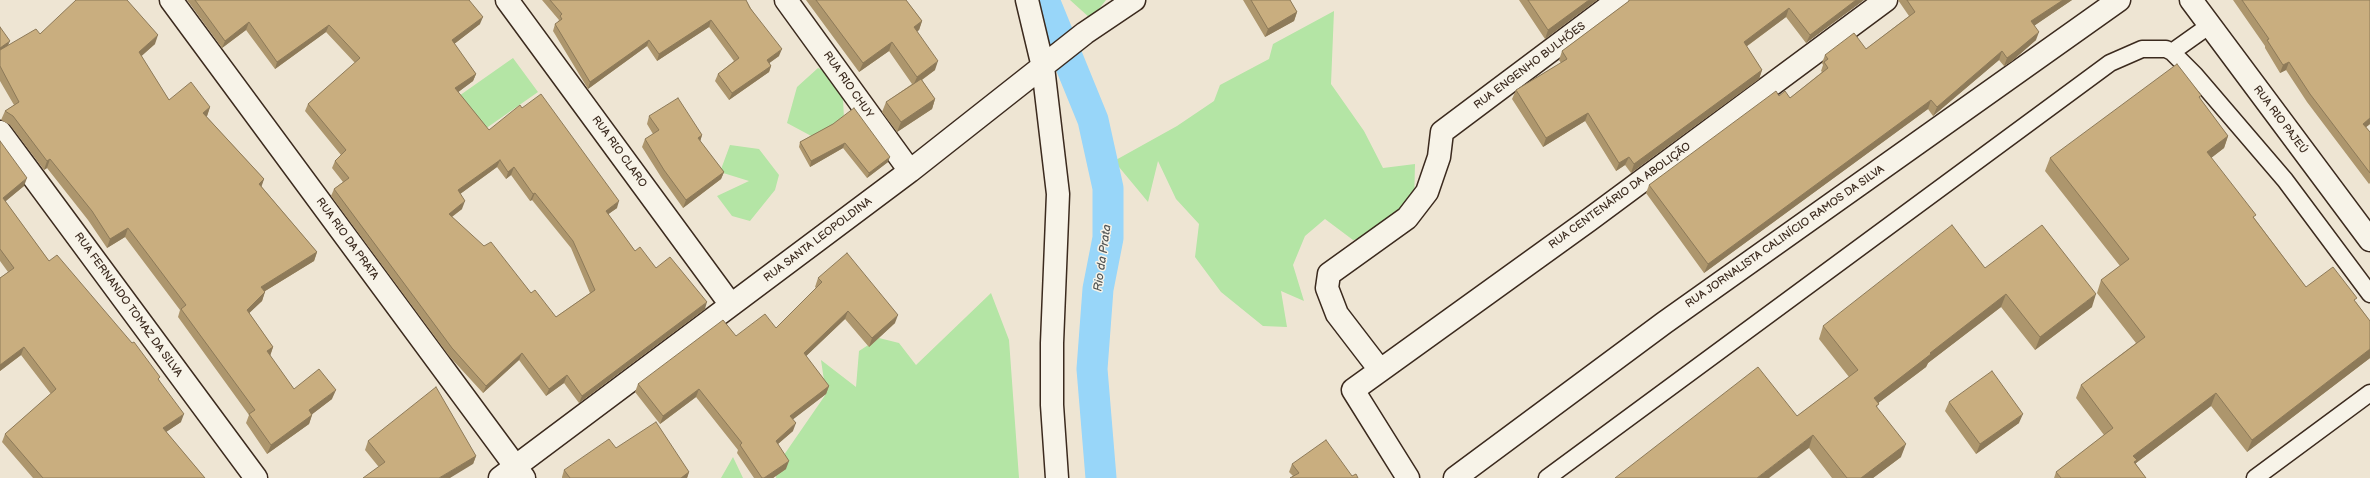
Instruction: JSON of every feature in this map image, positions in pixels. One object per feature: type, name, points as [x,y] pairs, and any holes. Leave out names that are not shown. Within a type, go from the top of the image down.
[{"type":"street","name":"RUA RIO DA PRATA","points":[[171,0],[513,474]]},
{"type":"street","name":"RUA RIO CLARO","points":[[507,0],[731,305]]},
{"type":"street","name":"RUA RIO CHUY","points":[[786,0],[910,171]]},
{"type":"street","points":[[1027,0],[1048,63],[1058,194],[1052,343],[1052,405],[1057,478]]},
{"type":"street","name":"RUA SANTA LEOPOLDINA","points":[[513,474],[731,305],[910,171],[1081,36],[1134,0]]},
{"type":"street","name":"RUA ENGENHO BULHÕES","points":[[1380,370],[1337,314],[1327,288],[1329,274],[1407,218],[1427,192],[1439,157],[1442,132],[1618,0]]},
{"type":"street","name":"RUA CENTENÁRIO DA ABOLIÇÃO","points":[[1408,478],[1353,390],[1588,220],[1886,0]]},
{"type":"street","name":"RUA JORNALISTA CALINÍCIO RAMOS DA SILVA","points":[[1455,478],[1664,323],[2119,0]]},
{"type":"street","name":"RUA RIO PAJEÚ","points":[[2191,0],[2370,240]]},
{"type":"street","name":"RUA FERNANDO TOMAZ DA SILVA","points":[[0,132],[256,478]]},
{"type":"lane","points":[[2172,52],[2210,25]]},
{"type":"lane","points":[[1547,478],[2110,63],[2142,49],[2162,48],[2172,52],[2195,75],[2285,180],[2370,294]]},
{"type":"lane","points":[[2255,478],[2370,393]]},
{"type":"green space","points":[[1070,0],[1106,0],[1091,19]]},
{"type":"green space","points":[[1334,11],[1331,84],[1364,131],[1383,168],[1415,164],[1414,205],[1393,213],[1388,232],[1353,240],[1325,219],[1305,236],[1293,265],[1304,301],[1281,291],[1287,327],[1263,326],[1221,292],[1195,257],[1199,224],[1176,199],[1158,161],[1148,202],[1114,161],[1177,126],[1214,101],[1220,85],[1269,59],[1273,44]]},
{"type":"green space","points":[[513,58],[538,92],[485,129],[456,98]]},
{"type":"green space","points":[[818,68],[842,77],[844,119],[815,138],[787,123],[797,87]]},
{"type":"green space","points":[[730,145],[759,149],[779,175],[775,190],[750,221],[732,216],[717,196],[749,181],[720,172]]},
{"type":"green space","points":[[991,293],[1009,340],[1019,478],[776,478],[777,465],[826,394],[821,360],[856,387],[859,351],[879,338],[899,343],[916,365]]},
{"type":"green space","points":[[733,457],[743,478],[721,478]]},
{"type":"building","points":[[76,0],[127,0],[158,35],[139,52],[169,100],[191,82],[210,107],[203,113],[264,179],[259,184],[317,252],[261,287],[265,292],[247,310],[273,347],[267,351],[294,389],[319,369],[336,390],[309,410],[312,415],[271,445],[249,414],[255,410],[181,309],[186,305],[128,228],[110,239],[92,211],[50,159],[47,161],[13,116],[5,111],[19,102],[0,66],[0,50],[36,29],[40,34]]},
{"type":"building","points":[[195,0],[469,0],[483,17],[452,40],[476,74],[455,88],[489,130],[520,105],[522,108],[541,94],[619,201],[606,211],[635,251],[640,247],[656,268],[670,257],[707,302],[582,396],[567,375],[549,389],[522,353],[486,386],[452,348],[334,189],[349,178],[335,161],[346,150],[308,104],[360,58],[329,25],[277,62],[249,22],[225,41]],"holes":[[[500,160],[508,172],[514,167],[533,194],[535,193],[573,241],[595,290],[556,317],[535,290],[531,293],[491,242],[484,246],[449,214],[465,201],[458,190]]]},
{"type":"building","points":[[550,0],[746,0],[750,8],[782,49],[767,60],[771,66],[732,93],[718,74],[739,58],[711,20],[659,54],[649,40],[590,82],[555,24],[562,19],[560,16],[562,14]]},
{"type":"building","points":[[816,0],[906,0],[922,21],[914,27],[938,61],[917,77],[892,42],[863,63]]},
{"type":"building","points":[[1251,0],[1290,0],[1297,12],[1268,29]]},
{"type":"building","points":[[1528,0],[1589,0],[1548,30]]},
{"type":"building","points":[[1629,0],[1856,0],[1810,35],[1789,8],[1744,42],[1762,70],[1634,164],[1629,157],[1619,163],[1588,113],[1546,138],[1516,90],[1567,59],[1562,51]]},
{"type":"building","points":[[1907,0],[2063,0],[2031,21],[2039,32],[2007,58],[2002,51],[1937,107],[1931,100],[1708,264],[1649,185],[1776,91],[1779,96],[1785,91],[1790,98],[1828,68],[1824,62],[1828,59],[1825,55],[1854,33],[1866,49],[1915,12]]},
{"type":"building","points":[[2242,0],[2370,0],[2370,118],[2363,124],[2370,132],[2370,173],[2310,94],[2289,62],[2283,65],[2267,40],[2269,39]]},
{"type":"building","points":[[0,27],[10,41],[0,48]]},
{"type":"building","points":[[2177,64],[2201,95],[2199,97],[2228,136],[2207,152],[2256,215],[2253,217],[2306,287],[2333,267],[2357,298],[2354,300],[2370,321],[2370,349],[2252,440],[2216,393],[2133,456],[2137,460],[2134,462],[2146,478],[2061,478],[2056,472],[2113,428],[2081,385],[2145,337],[2101,280],[2129,259],[2050,158]]},
{"type":"building","points":[[921,79],[935,99],[901,122],[886,102]]},
{"type":"building","points":[[678,98],[702,135],[698,138],[724,172],[686,200],[664,170],[645,139],[659,130],[649,116]]},
{"type":"building","points":[[854,108],[890,157],[869,173],[845,143],[811,161],[800,142],[833,124]]},
{"type":"building","points":[[0,141],[27,178],[3,198],[49,261],[57,255],[132,343],[134,342],[160,377],[158,379],[184,414],[163,428],[205,478],[43,478],[5,434],[56,389],[24,347],[0,365],[0,278],[14,268],[0,249]]},
{"type":"building","points":[[1952,225],[1985,268],[2042,225],[2096,294],[2040,337],[2006,294],[1930,353],[1931,354],[1874,398],[1879,404],[1876,406],[1906,444],[1861,478],[1847,478],[1813,435],[1757,478],[1615,478],[1758,367],[1797,416],[1858,370],[1823,326]]},
{"type":"building","points":[[847,253],[898,315],[872,338],[848,311],[804,353],[829,386],[790,416],[796,423],[776,441],[789,461],[764,478],[762,478],[740,445],[742,443],[699,389],[663,416],[638,384],[723,320],[736,336],[765,314],[776,328],[822,282],[818,278]]},
{"type":"building","points":[[1992,371],[2023,414],[1980,444],[1949,402]]},
{"type":"building","points":[[436,387],[476,456],[439,478],[363,478],[385,462],[368,441]]},
{"type":"building","points":[[656,422],[689,472],[681,478],[570,478],[564,470],[609,439],[616,448]]},
{"type":"building","points":[[1326,440],[1352,476],[1356,474],[1358,478],[1290,478],[1299,473],[1292,464]]},
{"type":"waterway","name":"Rio da Prata","points":[[1044,0],[1093,120],[1108,188],[1108,238],[1098,289],[1092,369],[1101,478]]}]
